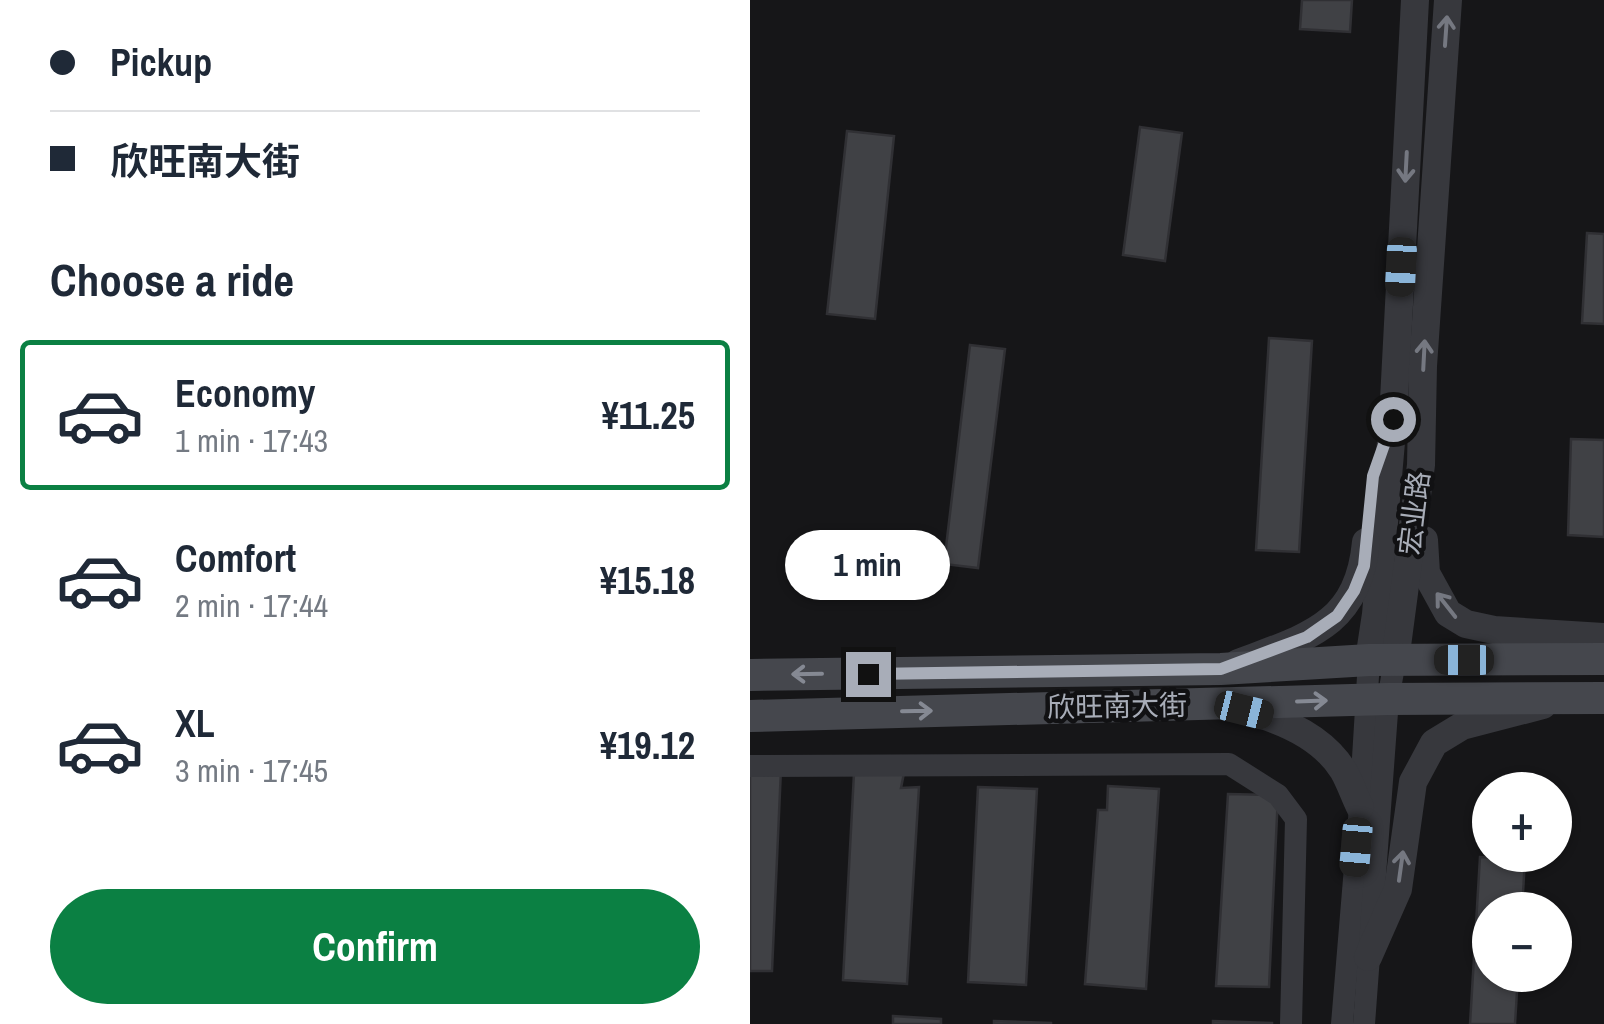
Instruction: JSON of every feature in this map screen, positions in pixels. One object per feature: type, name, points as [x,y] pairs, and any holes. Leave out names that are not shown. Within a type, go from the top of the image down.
[{"type":"main road","name":"欣旺南大街","points":[[750,675],[1604,659]]},
{"type":"main road","name":"欣旺南大街","points":[[750,716],[1377,699],[1604,698]]},
{"type":"street","name":"宏业路","points":[[1382,661],[1376,614],[1393,419],[1415,0]]},
{"type":"street","name":"宏业路","points":[[1364,1024],[1360,807],[1382,661],[1421,465],[1423,366],[1448,0]]},
{"type":"street","points":[[1221,669],[1307,637],[1337,616],[1354,591],[1364,566],[1373,476],[1393,419]]},
{"type":"street","points":[[1421,465],[1426,573],[1448,613],[1466,624],[1494,630],[1604,638]]},
{"type":"street","points":[[1360,963],[1398,889],[1413,782],[1434,743],[1462,726],[1565,698]]},
{"type":"street","name":"宏业路","points":[[1342,1024],[1360,963],[1377,699]]},
{"type":"street","points":[[1219,704],[1270,716],[1312,738],[1342,768],[1360,807]]},
{"type":"street","points":[[750,766],[1230,764],[1278,796],[1296,819],[1290,1024]]},
{"type":"building","points":[[1302,0],[1352,0],[1350,32],[1300,29]]},
{"type":"building","points":[[1140,127],[1182,133],[1165,261],[1123,255]]},
{"type":"building","points":[[847,131],[894,136],[875,319],[827,314]]},
{"type":"building","points":[[1587,233],[1604,234],[1604,324],[1582,323]]},
{"type":"building","points":[[1269,338],[1312,341],[1299,552],[1256,550]]},
{"type":"building","points":[[970,345],[1005,349],[978,568],[944,564]]},
{"type":"building","points":[[1571,439],[1604,440],[1604,537],[1568,535]]},
{"type":"building","points":[[750,769],[781,769],[772,971],[750,971]]},
{"type":"building","points":[[854,773],[904,773],[901,788],[919,787],[907,984],[843,980]]},
{"type":"building","points":[[1108,786],[1159,789],[1146,989],[1085,984],[1098,810],[1107,810]]},
{"type":"building","points":[[978,787],[1037,789],[1026,985],[968,982]]},
{"type":"building","points":[[1228,794],[1278,795],[1269,987],[1216,986]]},
{"type":"building","points":[[1479,872],[1524,872],[1523,892],[1478,892]]},
{"type":"building","points":[[1472,991],[1517,992],[1515,1024],[1470,1024]]},
{"type":"building","points":[[893,1016],[941,1019],[941,1024],[893,1024]]},
{"type":"building","points":[[1051,1023],[1051,1024],[994,1024]]},
{"type":"building","points":[[1272,1023],[1272,1024],[1213,1024]]},
{"type":"route","points":[[868,674],[1221,669],[1307,637],[1337,616],[1354,591],[1364,566],[1373,476],[1393,419]]}]
